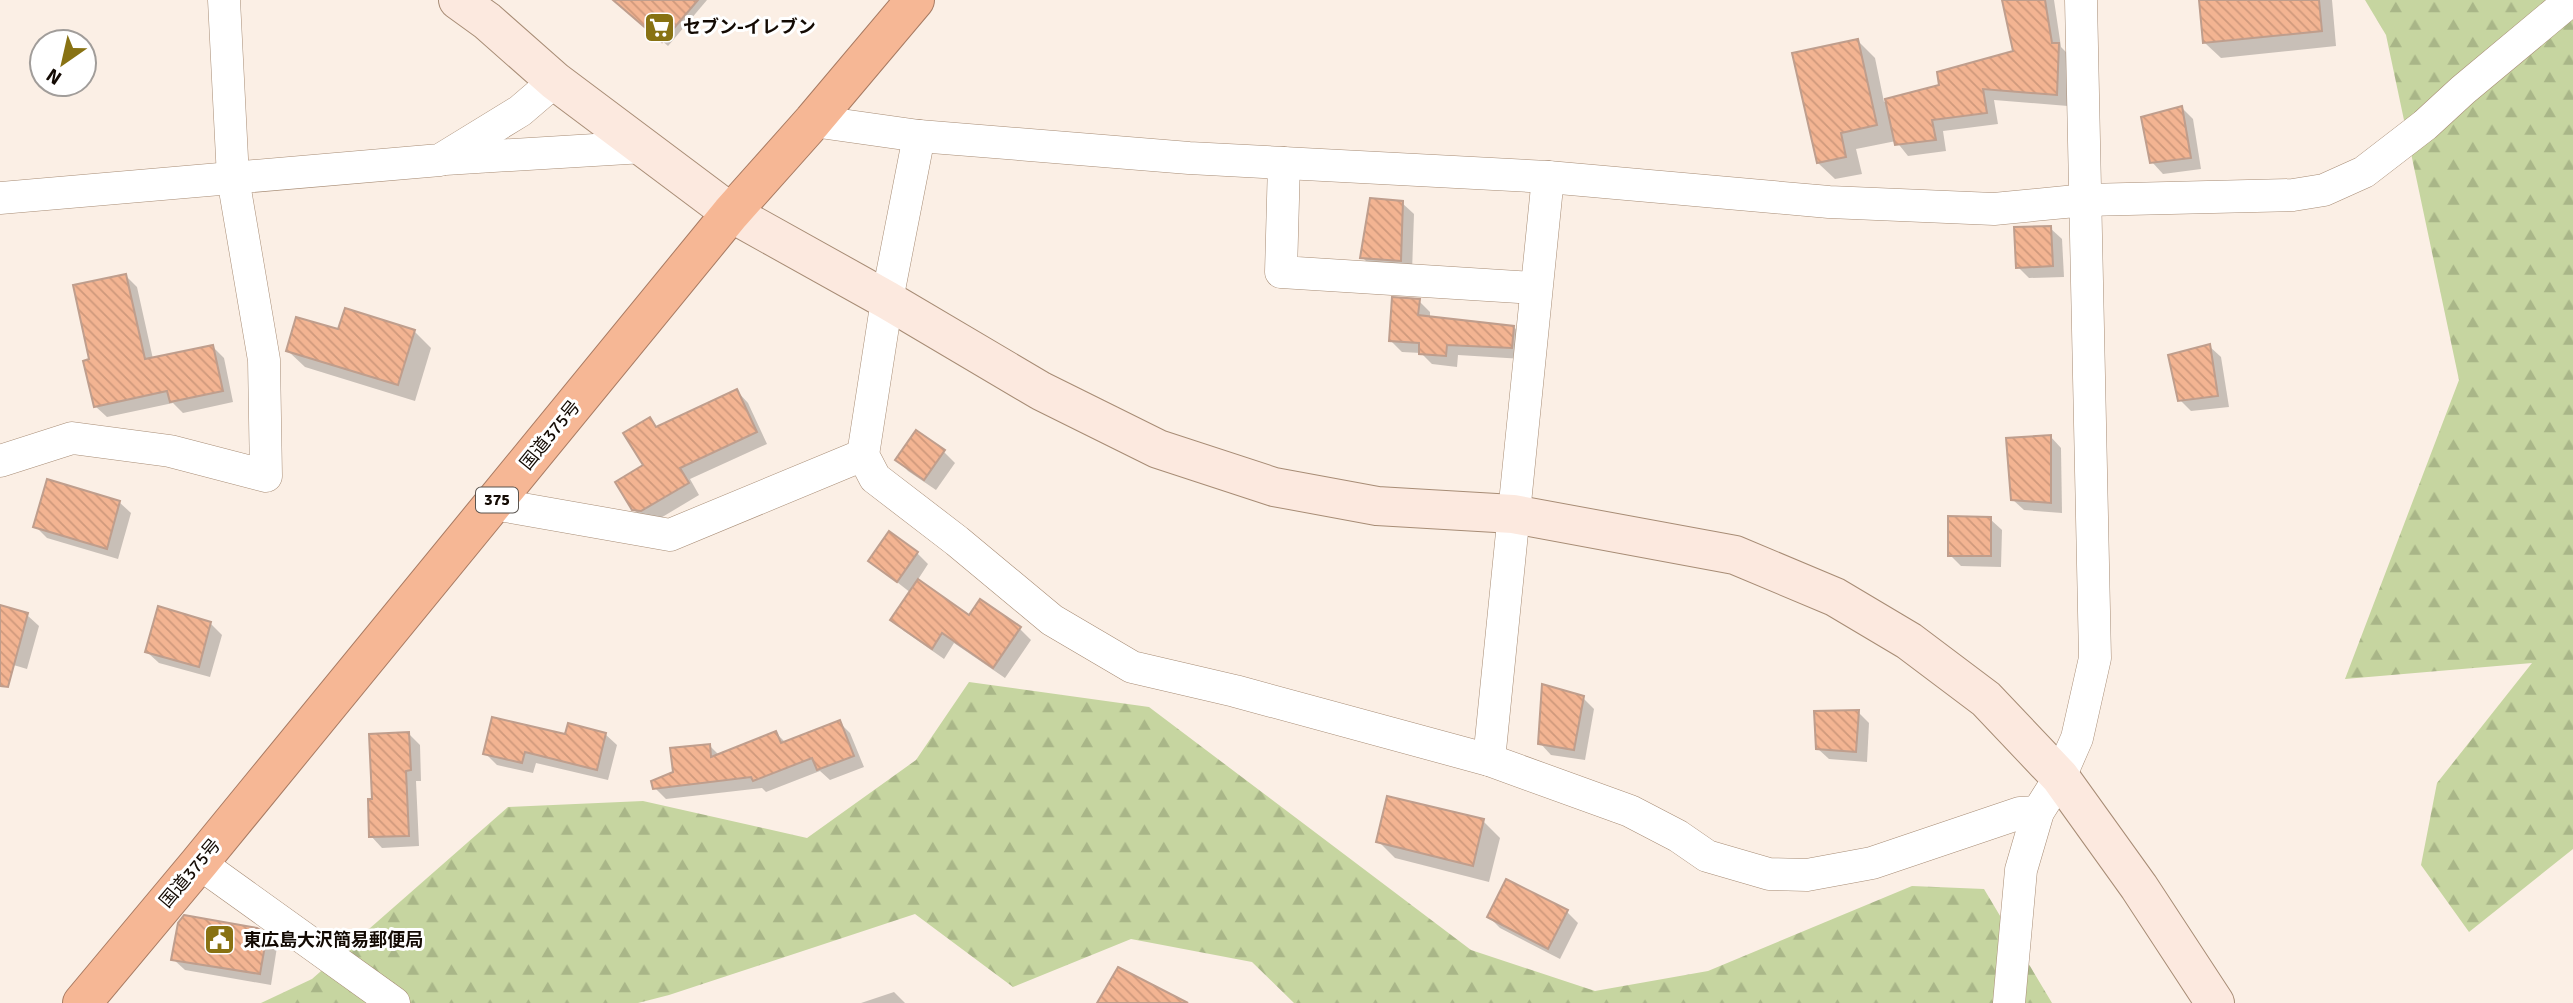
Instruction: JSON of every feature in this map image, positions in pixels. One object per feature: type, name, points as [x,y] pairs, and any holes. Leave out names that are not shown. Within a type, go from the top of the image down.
[{"type":"highway","name":"国道375号","points":[[82,1003],[731,213],[915,0]]},
{"type":"street","points":[[0,461],[72,438],[170,451],[266,476],[264,360],[233,177],[224,0]]},
{"type":"street","points":[[458,0],[487,21],[555,81],[731,213],[887,300],[1041,391],[1158,449],[1273,487],[1377,506],[1513,514],[1734,555],[1835,597],[1909,640],[1986,699],[2060,778],[2139,887],[2215,1003]]},
{"type":"street","points":[[2009,1003],[2021,870],[2038,811],[2060,778],[2077,738],[2095,659],[2081,0]]},
{"type":"street","points":[[813,121],[919,136],[1284,163],[1548,177],[1829,202],[1981,208],[2086,200],[2292,195],[2325,190],[2364,172],[2425,125],[2571,0]]},
{"type":"street","points":[[440,160],[520,111],[555,81]]},
{"type":"street","points":[[919,136],[887,300],[863,455],[875,478],[957,541],[1052,620],[1132,667],[1235,691],[1489,760],[1630,811],[1678,836],[1707,856],[1769,874],[1807,875],[1872,863],[2020,813],[2038,811]]},
{"type":"street","points":[[0,198],[440,160],[644,147]]},
{"type":"street","points":[[1284,163],[1281,272],[1535,288]]},
{"type":"street","points":[[1489,760],[1548,177]]},
{"type":"street","points":[[494,504],[670,535],[863,455]]},
{"type":"street","points":[[199,863],[394,1003]]},
{"type":"green space","points":[[2365,0],[2573,0],[2573,849],[2469,932],[2421,865],[2437,783],[2532,663],[2345,679],[2459,380],[2386,35]]},
{"type":"green space","points":[[969,682],[1149,707],[1471,950],[1595,991],[1708,971],[1912,886],[1984,889],[2052,1003],[1294,1003],[1252,962],[1131,939],[1013,987],[915,914],[638,1003],[261,1003],[312,979],[508,807],[643,801],[807,838],[916,760]]},
{"type":"building","name":"セブン-イレブン","points":[[613,0],[698,0],[662,42]]},
{"type":"building","points":[[2002,0],[2045,0],[2052,43],[2059,43],[2057,95],[1983,89],[1987,113],[1932,120],[1936,140],[1895,145],[1885,99],[1939,85],[1937,72],[2013,51]]},
{"type":"building","points":[[2199,0],[2319,0],[2322,31],[2203,43]]},
{"type":"building","points":[[1858,39],[1877,125],[1841,133],[1846,157],[1817,163],[1792,53]]},
{"type":"building","points":[[2182,106],[2191,158],[2150,163],[2141,117]]},
{"type":"building","points":[[1370,198],[1403,201],[1401,261],[1360,258]]},
{"type":"building","points":[[2051,226],[2053,266],[2016,268],[2014,227]]},
{"type":"building","points":[[126,274],[145,359],[213,345],[223,391],[170,402],[167,391],[94,407],[83,361],[89,359],[73,285]]},
{"type":"building","points":[[1392,297],[1420,299],[1418,315],[1514,326],[1512,348],[1447,345],[1446,356],[1419,354],[1419,343],[1389,341]]},
{"type":"building","points":[[345,308],[415,330],[398,385],[286,351],[296,317],[338,329]]},
{"type":"building","points":[[2210,344],[2218,396],[2178,401],[2168,355]]},
{"type":"building","points":[[737,389],[757,432],[680,468],[689,483],[641,511],[632,510],[615,482],[643,465],[623,433],[650,417],[656,427]]},
{"type":"building","points":[[916,430],[945,450],[924,480],[895,460]]},
{"type":"building","points":[[2051,435],[2051,503],[2011,500],[2006,438]]},
{"type":"building","points":[[47,479],[120,501],[107,549],[33,527]]},
{"type":"building","points":[[1948,516],[1991,517],[1991,556],[1948,556]]},
{"type":"building","points":[[889,531],[918,552],[897,582],[868,561]]},
{"type":"building","points":[[918,579],[969,615],[980,599],[1021,627],[993,668],[942,633],[932,649],[890,620]]},
{"type":"building","points":[[0,605],[28,613],[8,687],[0,686]]},
{"type":"building","points":[[158,606],[211,622],[199,667],[145,652]]},
{"type":"building","points":[[1542,684],[1584,696],[1574,750],[1538,744]]},
{"type":"building","points":[[1859,710],[1856,752],[1816,749],[1814,711]]},
{"type":"building","points":[[492,717],[565,734],[568,723],[606,733],[597,770],[525,752],[522,763],[483,754]]},
{"type":"building","points":[[840,720],[854,756],[817,770],[812,758],[753,781],[751,777],[653,789],[651,781],[673,772],[670,748],[710,744],[711,757],[776,731],[781,743]]},
{"type":"building","points":[[409,732],[411,770],[406,771],[409,836],[369,837],[368,799],[372,799],[369,734]]},
{"type":"building","points":[[1387,796],[1484,819],[1473,866],[1376,842]]},
{"type":"building","points":[[1506,879],[1568,910],[1548,949],[1487,917]]},
{"type":"building","points":[[184,915],[257,928],[267,934],[260,974],[171,960],[178,923]]},
{"type":"building","points":[[1118,967],[1188,1003],[1097,1003]]},
{"type":"place","name":"セブン-イレブン","points":[[660,27]]},
{"type":"place","name":"東広島大沢簡易郵便局","points":[[220,940]]}]
